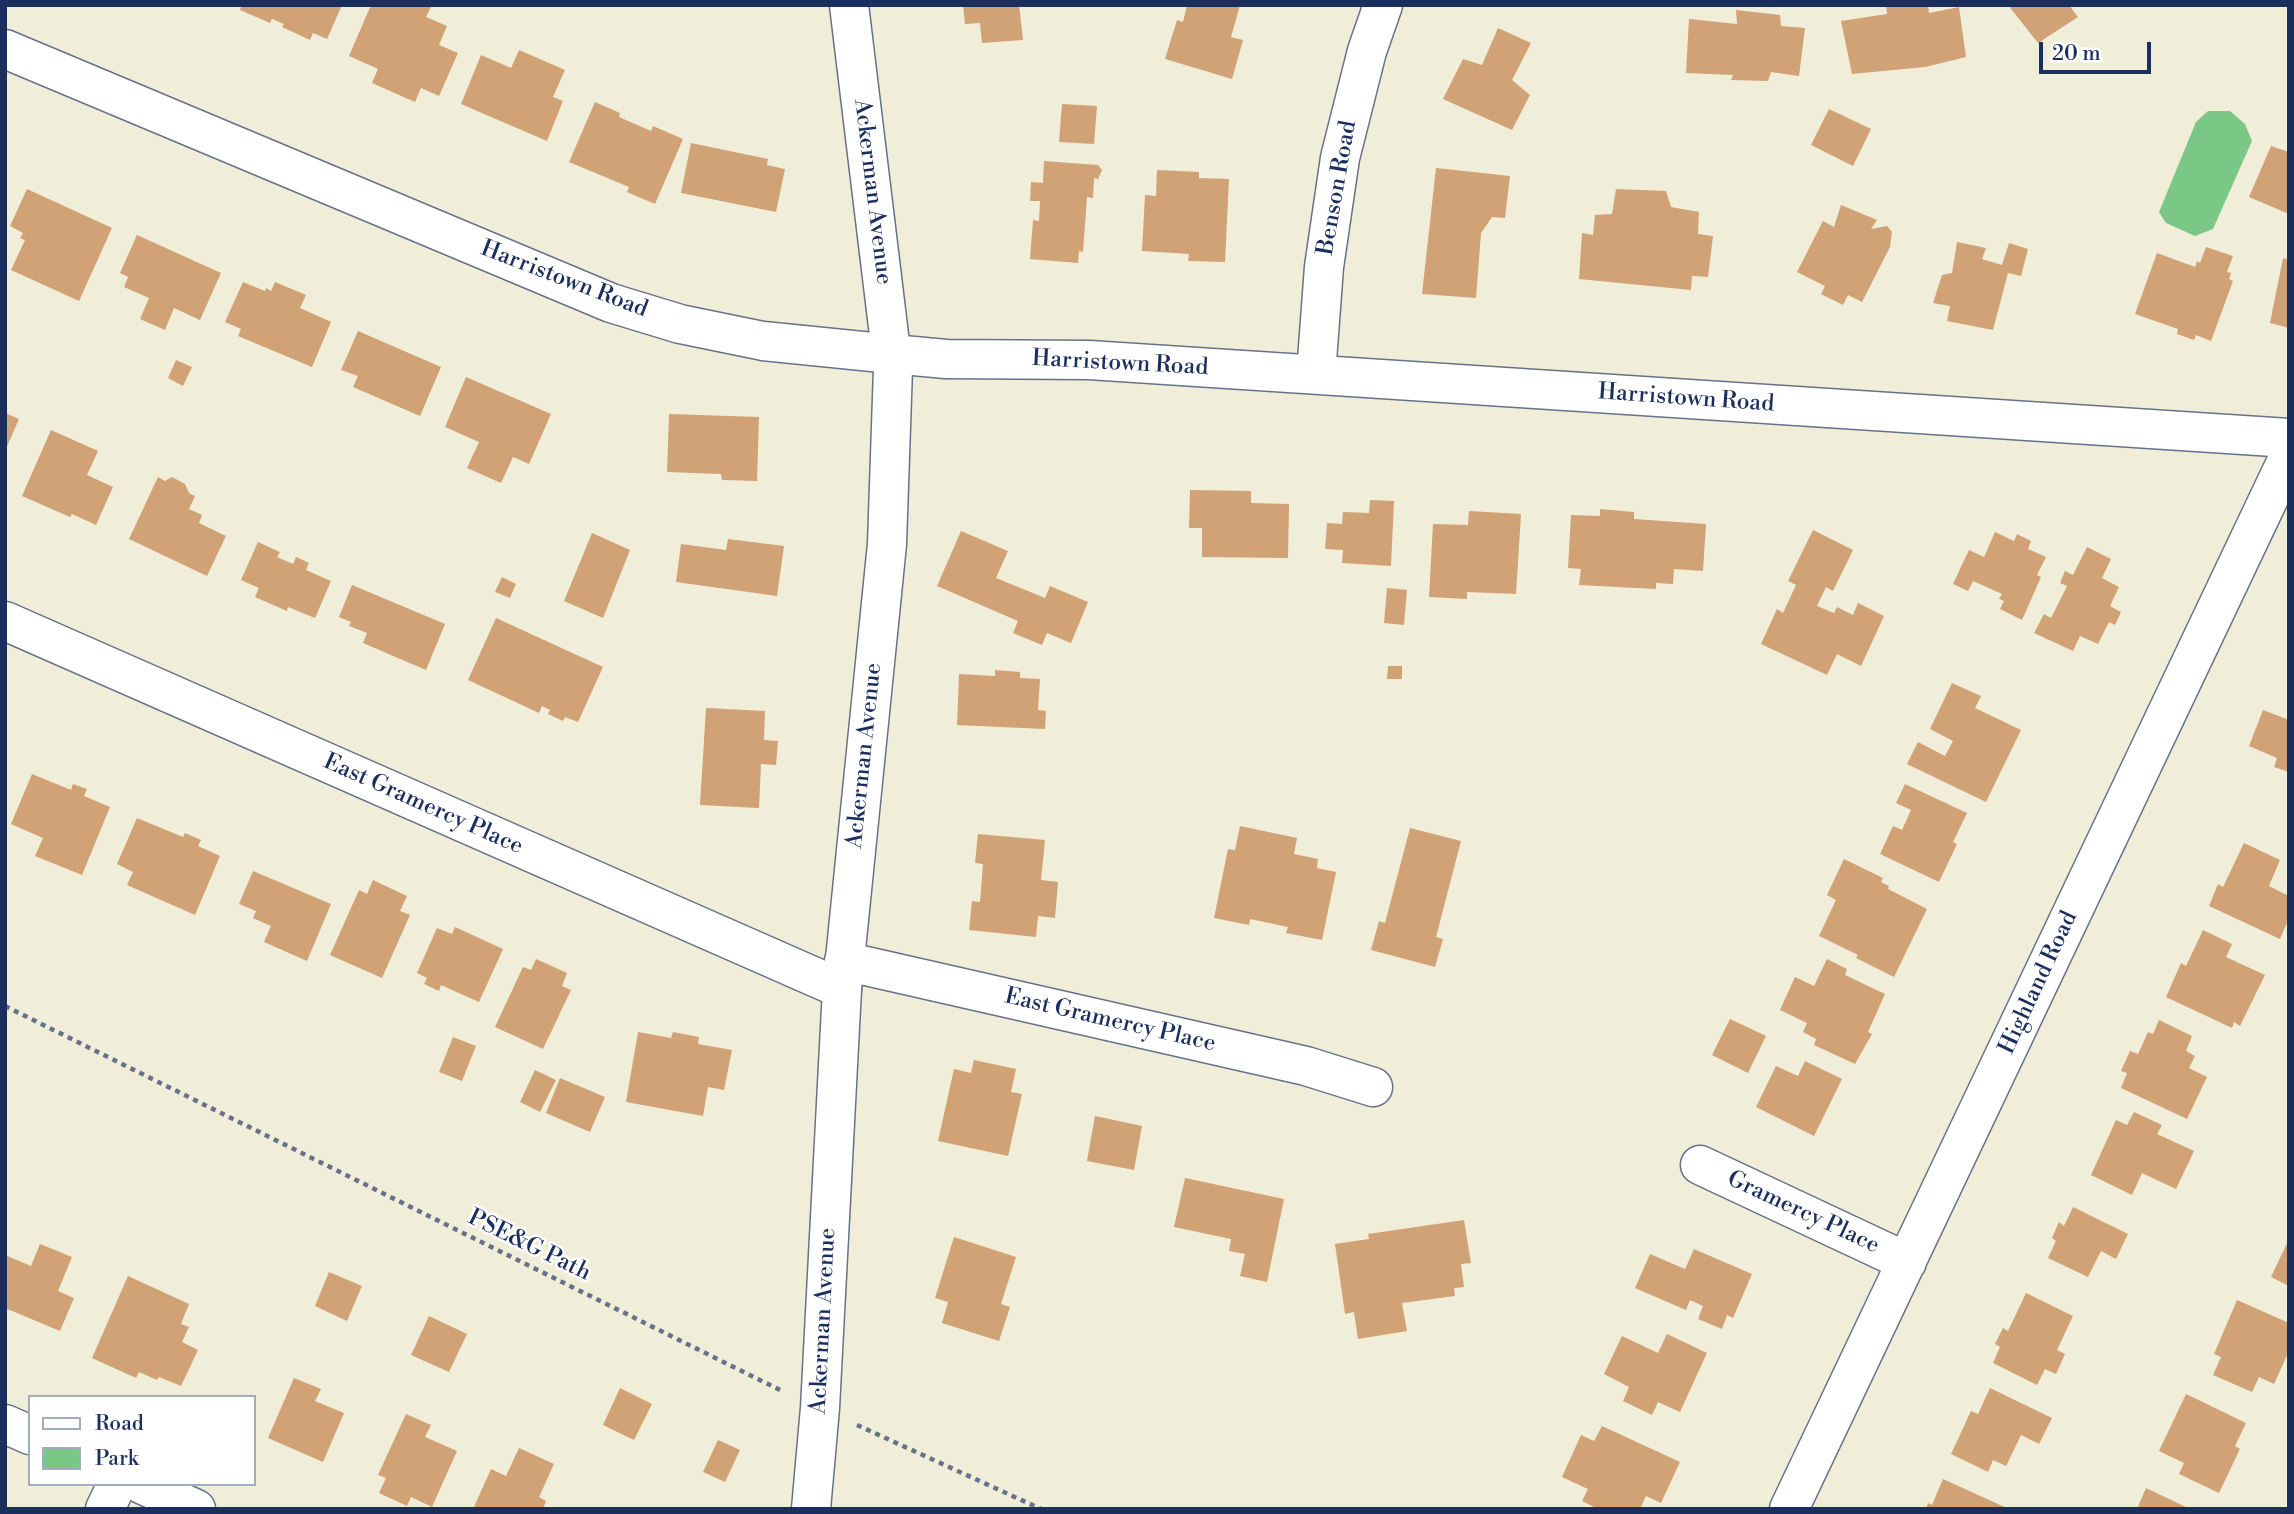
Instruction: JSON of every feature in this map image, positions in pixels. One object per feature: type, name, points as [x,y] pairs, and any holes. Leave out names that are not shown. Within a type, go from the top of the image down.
[{"type":"street","name":"Ackerman Avenue","points":[[811,1509],[820,1408],[843,975],[887,544],[893,368],[849,5]]},
{"type":"street","name":"Benson Road","points":[[1316,374],[1324,267],[1340,158],[1367,51],[1383,5]]},
{"type":"street","name":"Harristown Road","points":[[5,50],[611,303],[680,324],[763,341],[946,359],[1089,360],[2289,438]]},
{"type":"street","name":"Highland Road","points":[[1789,1509],[2289,456]]},
{"type":"street","name":"East Gramercy Place","points":[[5,621],[843,975],[1306,1066],[1373,1087]]},
{"type":"street","name":"Gramercy Place","points":[[1700,1165],[1906,1262]]},
{"type":"street","points":[[5,1424],[28,1433]]},
{"type":"street","points":[[105,1509],[116,1486]]},
{"type":"street","points":[[145,1486],[196,1509]]},
{"type":"path","name":"PSE&G Path","points":[[5,1006],[820,1408],[1041,1509]]},
{"type":"green space","points":[[2208,111],[2230,111],[2245,124],[2252,141],[2213,229],[2195,236],[2166,223],[2159,212],[2196,122]]},
{"type":"building","points":[[242,5],[342,5],[327,39],[313,33],[310,40],[282,27],[284,24],[272,19],[270,23],[240,10]]},
{"type":"building","points":[[371,5],[432,5],[426,17],[447,26],[439,45],[458,53],[439,96],[421,88],[415,102],[372,83],[378,69],[349,56]]},
{"type":"building","points":[[963,5],[1019,5],[1023,40],[982,43],[980,23],[965,24]]},
{"type":"building","points":[[1187,5],[1240,5],[1231,37],[1243,40],[1232,79],[1165,59],[1177,20],[1183,22]]},
{"type":"building","points":[[1886,5],[1928,5],[1929,13],[1959,7],[1966,57],[1925,67],[1852,74],[1841,21],[1887,14]]},
{"type":"building","points":[[2008,5],[2069,5],[2078,17],[2038,43]]},
{"type":"building","points":[[1736,10],[1780,15],[1781,26],[1805,28],[1799,76],[1771,72],[1768,81],[1731,80],[1733,75],[1686,73],[1689,19],[1737,24]]},
{"type":"building","points":[[1498,28],[1531,43],[1512,80],[1530,95],[1512,130],[1443,99],[1463,59],[1482,65]]},
{"type":"building","points":[[519,50],[565,70],[553,97],[563,101],[547,141],[461,104],[481,55],[511,68]]},
{"type":"building","points":[[595,102],[620,113],[619,117],[651,131],[653,126],[683,139],[655,204],[627,192],[629,187],[569,162]]},
{"type":"building","points":[[1062,104],[1097,106],[1094,144],[1059,142]]},
{"type":"building","points":[[1829,109],[1871,129],[1853,166],[1811,145]]},
{"type":"building","points":[[691,143],[768,159],[767,165],[785,169],[776,212],[681,193]]},
{"type":"building","points":[[2271,146],[2289,152],[2289,214],[2249,197]]},
{"type":"building","points":[[1044,161],[1098,165],[1102,170],[1098,179],[1094,178],[1093,198],[1087,197],[1083,252],[1079,251],[1078,263],[1030,259],[1033,220],[1039,221],[1040,201],[1030,201],[1031,182],[1043,183]]},
{"type":"building","points":[[1436,168],[1510,176],[1505,218],[1492,217],[1481,233],[1476,298],[1422,294]]},
{"type":"building","points":[[1157,170],[1199,172],[1199,178],[1229,179],[1225,262],[1188,261],[1189,254],[1142,251],[1145,195],[1156,196]]},
{"type":"building","points":[[27,189],[112,228],[79,301],[11,270],[25,240],[20,238],[23,233],[10,226]]},
{"type":"building","points":[[1616,189],[1666,191],[1671,207],[1699,212],[1698,234],[1713,236],[1708,277],[1692,276],[1691,290],[1579,279],[1582,233],[1593,235],[1595,215],[1612,214]]},
{"type":"building","points":[[1841,205],[1877,220],[1871,229],[1887,226],[1892,232],[1890,247],[1862,302],[1848,295],[1843,305],[1821,294],[1825,286],[1797,272],[1823,221],[1834,227]]},
{"type":"building","points":[[137,235],[221,273],[200,320],[174,308],[165,330],[140,319],[149,298],[124,287],[128,277],[120,273]]},
{"type":"building","points":[[1957,242],[1986,248],[1982,259],[2002,265],[2009,243],[2028,249],[2021,276],[2008,273],[1993,330],[1947,321],[1950,306],[1933,303],[1942,275],[1952,273]]},
{"type":"building","points":[[2206,247],[2233,256],[2227,272],[2231,273],[2229,279],[2233,281],[2211,341],[2196,335],[2194,340],[2177,334],[2178,329],[2135,314],[2157,253],[2195,267],[2197,261],[2200,263]]},
{"type":"building","points":[[2283,258],[2289,260],[2289,328],[2270,323]]},
{"type":"building","points":[[243,282],[271,291],[275,282],[306,295],[300,308],[331,322],[312,367],[238,336],[241,329],[225,322]]},
{"type":"building","points":[[358,331],[441,367],[420,416],[353,387],[358,376],[341,370]]},
{"type":"building","points":[[176,360],[192,367],[183,386],[168,378]]},
{"type":"building","points":[[466,377],[551,414],[529,464],[513,457],[501,483],[467,468],[479,442],[445,427]]},
{"type":"building","points":[[5,413],[19,419],[5,451]]},
{"type":"building","points":[[669,414],[759,417],[757,481],[722,480],[721,474],[667,472]]},
{"type":"building","points":[[51,430],[98,451],[87,475],[113,487],[96,525],[22,496]]},
{"type":"building","points":[[158,477],[165,481],[172,477],[185,484],[189,493],[195,496],[189,509],[202,515],[199,523],[226,536],[207,576],[129,539]]},
{"type":"building","points":[[1190,490],[1251,491],[1251,503],[1289,504],[1288,558],[1202,557],[1202,528],[1189,528]]},
{"type":"building","points":[[1370,500],[1394,501],[1391,566],[1342,563],[1343,550],[1325,549],[1327,523],[1342,524],[1343,512],[1369,513]]},
{"type":"building","points":[[1600,509],[1634,512],[1634,519],[1706,524],[1703,571],[1674,569],[1673,584],[1656,583],[1656,589],[1579,585],[1581,569],[1568,568],[1571,515],[1600,516]]},
{"type":"building","points":[[1469,511],[1521,514],[1516,594],[1467,592],[1467,599],[1429,597],[1433,524],[1468,525]]},
{"type":"building","points":[[1813,530],[1853,550],[1833,591],[1826,587],[1817,606],[1834,613],[1837,607],[1853,615],[1858,603],[1884,616],[1861,666],[1837,654],[1827,675],[1761,644],[1777,609],[1783,613],[1796,585],[1788,581]]},
{"type":"building","points":[[961,531],[1008,551],[996,578],[1045,598],[1050,586],[1088,602],[1071,643],[1047,633],[1042,645],[1013,633],[1018,621],[937,586]]},
{"type":"building","points":[[1995,532],[2014,541],[2017,534],[2031,541],[2028,549],[2046,557],[2037,575],[2041,577],[2022,620],[2000,609],[2004,601],[1999,599],[2002,594],[1973,581],[1968,591],[1953,584],[1969,550],[1984,557]]},
{"type":"building","points":[[592,533],[630,550],[603,618],[564,601]]},
{"type":"building","points":[[728,539],[784,546],[777,596],[676,582],[681,544],[726,550]]},
{"type":"building","points":[[258,542],[280,552],[277,557],[293,564],[296,557],[309,563],[306,570],[331,581],[315,618],[288,607],[287,611],[255,597],[259,588],[241,580]]},
{"type":"building","points":[[2087,547],[2111,559],[2102,578],[2119,587],[2110,606],[2121,612],[2115,625],[2109,622],[2098,644],[2080,636],[2073,651],[2034,633],[2044,614],[2051,618],[2067,586],[2060,583],[2065,571],[2073,575]]},
{"type":"building","points":[[502,577],[516,584],[510,598],[495,592]]},
{"type":"building","points":[[352,585],[445,624],[426,670],[363,643],[367,633],[349,626],[351,622],[339,617]]},
{"type":"building","points":[[1387,588],[1407,590],[1404,625],[1384,623]]},
{"type":"building","points":[[496,618],[603,667],[578,722],[565,717],[563,721],[548,714],[550,710],[542,706],[539,713],[468,680]]},
{"type":"building","points":[[1388,666],[1402,666],[1402,679],[1387,679]]},
{"type":"building","points":[[995,670],[1020,672],[1020,678],[1040,679],[1038,710],[1046,711],[1045,729],[957,725],[959,674],[995,676]]},
{"type":"building","points":[[1952,683],[1981,696],[1975,708],[2021,730],[1986,802],[1907,764],[1918,742],[1945,756],[1953,741],[1930,729]]},
{"type":"building","points":[[706,708],[765,711],[764,740],[778,741],[776,765],[761,764],[759,808],[700,805]]},
{"type":"building","points":[[2263,710],[2289,720],[2289,772],[2274,767],[2277,758],[2249,746]]},
{"type":"building","points":[[32,774],[71,790],[73,784],[87,789],[84,796],[110,807],[82,875],[35,856],[43,838],[11,824]]},
{"type":"building","points":[[1905,784],[1967,813],[1953,842],[1957,844],[1939,882],[1880,854],[1893,826],[1902,830],[1911,810],[1896,803]]},
{"type":"building","points":[[137,818],[183,837],[185,833],[201,840],[198,846],[220,856],[195,915],[127,885],[133,872],[117,864]]},
{"type":"building","points":[[1240,826],[1297,838],[1294,854],[1318,859],[1317,868],[1336,872],[1322,940],[1286,933],[1288,927],[1250,919],[1249,925],[1214,918],[1228,849],[1235,850]]},
{"type":"building","points":[[1410,828],[1461,841],[1436,937],[1443,939],[1435,967],[1371,950],[1379,921],[1385,923]]},
{"type":"building","points":[[978,834],[1045,840],[1041,880],[1058,882],[1055,918],[1038,916],[1036,937],[969,930],[972,901],[980,902],[983,864],[975,863]]},
{"type":"building","points":[[2244,843],[2280,860],[2269,886],[2289,896],[2289,918],[2280,939],[2209,906],[2218,884],[2223,887]]},
{"type":"building","points":[[1844,859],[1883,878],[1881,882],[1889,886],[1888,889],[1927,909],[1894,977],[1819,936],[1836,900],[1827,895]]},
{"type":"building","points":[[253,871],[331,904],[307,961],[264,942],[271,926],[253,918],[256,911],[239,904]]},
{"type":"building","points":[[373,880],[407,896],[400,911],[410,915],[382,978],[330,955],[359,890],[367,894]]},
{"type":"building","points":[[455,927],[503,949],[479,1002],[441,985],[439,991],[424,984],[427,978],[417,973],[437,928],[452,934]]},
{"type":"building","points":[[2203,930],[2232,944],[2226,957],[2265,975],[2240,1026],[2234,1022],[2232,1028],[2166,997],[2181,963],[2186,966]]},
{"type":"building","points":[[536,959],[567,973],[562,986],[571,990],[543,1049],[495,1027],[523,967],[531,970]]},
{"type":"building","points":[[1827,959],[1847,969],[1845,975],[1885,994],[1868,1032],[1872,1034],[1855,1064],[1814,1045],[1816,1039],[1803,1032],[1807,1023],[1780,1010],[1795,977],[1814,986]]},
{"type":"building","points":[[1730,1019],[1766,1036],[1748,1073],[1712,1055]]},
{"type":"building","points":[[2159,1020],[2192,1036],[2186,1051],[2195,1056],[2189,1068],[2207,1077],[2187,1119],[2121,1088],[2127,1073],[2121,1071],[2130,1051],[2138,1054],[2148,1032],[2153,1034]]},
{"type":"building","points":[[638,1032],[671,1038],[673,1032],[699,1037],[698,1044],[732,1050],[724,1090],[708,1087],[703,1116],[626,1102]]},
{"type":"building","points":[[453,1037],[476,1046],[462,1081],[439,1072]]},
{"type":"building","points":[[974,1060],[1016,1069],[1011,1092],[1022,1094],[1008,1156],[938,1141],[954,1069],[971,1073]]},
{"type":"building","points":[[1805,1061],[1842,1079],[1814,1136],[1756,1107],[1776,1066],[1798,1076]]},
{"type":"building","points":[[535,1070],[556,1080],[540,1112],[520,1102]]},
{"type":"building","points":[[560,1078],[605,1097],[590,1132],[546,1113]]},
{"type":"building","points":[[2134,1112],[2162,1125],[2157,1134],[2194,1151],[2176,1189],[2142,1173],[2132,1195],[2091,1175],[2116,1120],[2127,1125]]},
{"type":"building","points":[[1095,1116],[1142,1126],[1134,1170],[1087,1161]]},
{"type":"building","points":[[1185,1178],[1284,1199],[1267,1282],[1240,1276],[1245,1254],[1229,1251],[1231,1239],[1174,1227]]},
{"type":"building","points":[[2073,1207],[2128,1234],[2116,1259],[2101,1251],[2088,1277],[2048,1258],[2056,1241],[2052,1238],[2059,1222],[2064,1226]]},
{"type":"building","points":[[1464,1220],[1471,1263],[1461,1264],[1464,1287],[1454,1288],[1455,1296],[1402,1303],[1407,1331],[1358,1339],[1354,1312],[1345,1314],[1335,1244],[1369,1239],[1368,1234]]},
{"type":"building","points":[[954,1237],[1016,1257],[1001,1304],[1010,1307],[999,1341],[942,1323],[948,1302],[935,1298]]},
{"type":"building","points":[[2289,1239],[2289,1286],[2271,1277]]},
{"type":"building","points":[[40,1244],[72,1257],[58,1291],[74,1298],[60,1331],[5,1308],[5,1255],[31,1266]]},
{"type":"building","points":[[1694,1249],[1752,1274],[1733,1318],[1727,1315],[1722,1329],[1698,1319],[1703,1306],[1690,1300],[1686,1310],[1635,1288],[1650,1254],[1685,1269]]},
{"type":"building","points":[[329,1272],[362,1286],[347,1321],[315,1306]]},
{"type":"building","points":[[128,1276],[189,1304],[181,1324],[189,1327],[182,1342],[198,1350],[181,1386],[139,1372],[136,1378],[92,1358]]},
{"type":"building","points":[[2026,1293],[2073,1316],[2057,1350],[2065,1354],[2056,1374],[2045,1369],[2037,1385],[1993,1363],[2000,1347],[1995,1344],[2003,1328],[2008,1331]]},
{"type":"building","points":[[2237,1300],[2289,1323],[2289,1351],[2274,1384],[2259,1377],[2252,1392],[2213,1375],[2221,1357],[2214,1354]]},
{"type":"building","points":[[429,1316],[467,1334],[449,1372],[411,1355]]},
{"type":"building","points":[[1667,1334],[1707,1353],[1680,1412],[1658,1402],[1652,1415],[1623,1401],[1629,1387],[1604,1374],[1622,1336],[1658,1353]]},
{"type":"building","points":[[294,1378],[321,1389],[315,1401],[344,1413],[323,1462],[268,1438]]},
{"type":"building","points":[[620,1388],[652,1404],[634,1440],[603,1425]]},
{"type":"building","points":[[1990,1388],[2052,1418],[2039,1444],[2021,1435],[2006,1466],[1993,1460],[1988,1472],[1951,1454],[1971,1411],[1978,1414]]},
{"type":"building","points":[[2186,1394],[2246,1423],[2235,1446],[2240,1449],[2219,1493],[2179,1474],[2184,1463],[2159,1451]]},
{"type":"building","points":[[406,1414],[431,1425],[425,1437],[457,1451],[432,1507],[411,1497],[407,1506],[379,1493],[386,1478],[378,1475]]},
{"type":"building","points":[[1602,1426],[1680,1462],[1661,1503],[1646,1496],[1640,1509],[1598,1509],[1582,1501],[1588,1489],[1562,1477],[1581,1435],[1594,1441]]},
{"type":"building","points":[[718,1440],[740,1450],[725,1482],[703,1472]]},
{"type":"building","points":[[519,1448],[554,1464],[539,1497],[546,1501],[543,1509],[473,1509],[491,1469],[506,1476]]},
{"type":"building","points":[[1943,1479],[2009,1509],[1926,1509],[1928,1503],[1932,1505]]},
{"type":"building","points":[[2146,1488],[2190,1509],[2137,1509]]}]
